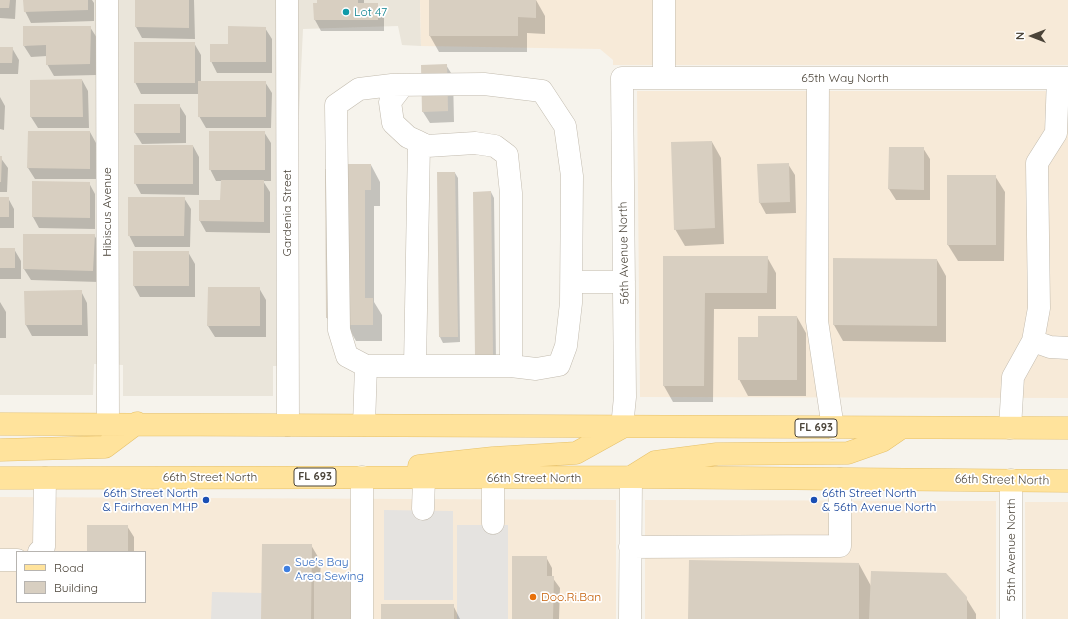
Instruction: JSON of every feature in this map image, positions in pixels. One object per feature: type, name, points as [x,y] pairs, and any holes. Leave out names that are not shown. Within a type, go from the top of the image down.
[{"type":"main road","name":"FL 693","points":[[0,424],[137,423],[364,426],[1068,428]]},
{"type":"main road","points":[[0,450],[105,447],[137,423]]},
{"type":"main road","points":[[352,477],[374,468],[403,467],[492,458],[576,453],[622,427]]},
{"type":"main road","points":[[631,477],[655,462],[717,454],[848,453],[882,441],[901,428]]},
{"type":"main road","name":"66th Street North","points":[[0,478],[631,477],[1068,481]]},
{"type":"street","name":"Hibiscus Avenue","points":[[107,0],[108,424]]},
{"type":"street","name":"Gardenia Street","points":[[287,0],[288,425]]},
{"type":"street","points":[[664,0],[664,78]]},
{"type":"street","name":"65th Way North","points":[[622,78],[1063,78]]},
{"type":"street","name":"56th Avenue North","points":[[622,78],[625,397],[622,427]]},
{"type":"street","points":[[818,78],[817,321],[834,428]]},
{"type":"street","points":[[1010,428],[1013,377],[1034,341],[1039,308],[1037,162],[1062,133],[1063,78]]},
{"type":"street","points":[[484,84],[542,91],[565,126],[572,176],[573,282],[566,346],[559,365],[536,369],[511,366],[366,366],[346,356],[339,330],[336,105],[359,89],[404,85],[484,84]]},
{"type":"street","points":[[404,85],[390,102],[393,124],[408,137],[427,146],[475,143],[495,146],[507,155],[511,192],[511,366]]},
{"type":"street","points":[[415,366],[419,142]]},
{"type":"street","points":[[573,282],[624,282]]},
{"type":"street","points":[[1034,341],[1050,347],[1068,348]]},
{"type":"street","points":[[364,426],[366,366]]},
{"type":"street","points":[[352,477],[362,619]]},
{"type":"street","points":[[630,619],[631,477]]},
{"type":"street","points":[[40,551],[44,547],[45,478]]},
{"type":"street","points":[[423,509],[424,478]]},
{"type":"street","points":[[492,478],[492,523]]},
{"type":"street","points":[[630,547],[840,546],[840,479]]},
{"type":"street","name":"55th Avenue North","points":[[1011,480],[1011,619]]},
{"type":"street","points":[[0,560],[16,560]]},
{"type":"shaded area","points":[[0,0],[420,0],[421,46],[402,45],[398,26],[303,29],[287,366],[273,366],[273,396],[123,396],[123,365],[94,364],[93,395],[0,395]]},
{"type":"shaded area","points":[[420,0],[1068,0],[1068,65],[613,65],[613,60],[600,49],[421,46]]},
{"type":"shaded area","points":[[637,91],[1068,91],[1068,398],[640,397]]},
{"type":"shaded area","points":[[0,497],[616,500],[616,619],[0,619]]},
{"type":"shaded area","points":[[645,500],[996,501],[996,619],[645,619]]},
{"type":"shaded area","points":[[1025,502],[1068,502],[1068,619],[1026,619]]},
{"type":"shaded area","points":[[384,510],[453,511],[453,600],[384,600]]},
{"type":"shaded area","points":[[457,525],[508,525],[508,619],[457,619]]},
{"type":"shaded area","points":[[212,592],[262,593],[261,619],[211,619]]},
{"type":"building","points":[[0,0],[10,0],[9,8],[0,8]]},
{"type":"building","points":[[23,0],[88,0],[88,10],[24,12]]},
{"type":"building","points":[[135,0],[189,0],[189,28],[135,27]]},
{"type":"building","name":"Lot 47","points":[[317,0],[358,0],[358,3],[378,3],[378,20],[314,20],[313,3],[317,3]]},
{"type":"building","points":[[429,0],[536,0],[536,18],[518,17],[518,36],[429,36]]},
{"type":"building","points":[[23,26],[91,26],[90,64],[46,65],[46,45],[23,46]]},
{"type":"building","points":[[228,26],[266,27],[266,62],[210,62],[210,44],[228,44]]},
{"type":"building","points":[[134,42],[195,42],[195,83],[134,83]]},
{"type":"building","points":[[0,47],[13,47],[12,63],[0,63]]},
{"type":"building","points":[[447,64],[448,111],[422,112],[421,65]]},
{"type":"building","points":[[82,79],[83,117],[30,117],[30,80]]},
{"type":"building","points":[[198,81],[266,81],[266,117],[198,117]]},
{"type":"building","points":[[134,104],[180,104],[180,133],[134,133]]},
{"type":"building","points":[[28,131],[90,131],[90,169],[27,168]]},
{"type":"building","points":[[209,131],[265,131],[265,170],[209,170]]},
{"type":"building","points":[[712,141],[715,228],[674,230],[671,142]]},
{"type":"building","points":[[134,145],[193,145],[193,184],[134,184]]},
{"type":"building","points":[[889,147],[924,147],[924,190],[888,189]]},
{"type":"building","points":[[0,156],[2,156],[1,182],[0,182]]},
{"type":"building","points":[[789,163],[790,202],[759,203],[757,164]]},
{"type":"building","points":[[346,164],[371,164],[371,190],[365,190],[365,298],[373,298],[373,325],[346,325],[346,318],[326,318],[325,169],[346,169]]},
{"type":"building","points":[[437,172],[455,172],[458,337],[439,337]]},
{"type":"building","points":[[947,175],[996,175],[996,245],[947,245]]},
{"type":"building","points":[[221,180],[264,180],[264,222],[199,221],[199,200],[220,200]]},
{"type":"building","points":[[32,181],[90,182],[90,218],[32,217]]},
{"type":"building","points":[[491,191],[493,356],[475,357],[473,192]]},
{"type":"building","points":[[0,197],[9,197],[9,217],[0,217]]},
{"type":"building","points":[[128,197],[185,197],[184,236],[128,236]]},
{"type":"building","points":[[23,234],[95,234],[93,271],[23,269]]},
{"type":"building","points":[[0,248],[15,248],[15,268],[0,268]]},
{"type":"building","points":[[133,251],[189,251],[189,286],[133,286]]},
{"type":"building","points":[[663,256],[768,256],[767,293],[705,293],[704,386],[663,386]]},
{"type":"building","points":[[833,258],[937,259],[937,326],[833,325]]},
{"type":"building","points":[[208,287],[260,287],[260,326],[207,326]]},
{"type":"building","points":[[82,290],[82,325],[25,325],[24,291]]},
{"type":"building","points":[[758,316],[797,316],[797,380],[738,380],[738,337],[758,337]]},
{"type":"building","points":[[87,525],[128,525],[128,551],[87,551]]},
{"type":"building","name":"Sue's Bay Area Sewing","points":[[262,544],[312,544],[311,619],[261,619]]},
{"type":"building","name":"Doo.Ri.Ban","points":[[512,556],[547,556],[547,576],[554,576],[553,619],[512,619]]},
{"type":"building","points":[[689,560],[859,563],[859,619],[688,619]]},
{"type":"building","points":[[871,571],[946,573],[967,597],[967,619],[869,619]]},
{"type":"building","points":[[314,575],[355,576],[355,619],[314,619]]},
{"type":"building","points":[[381,604],[454,604],[454,619],[381,619]]},
{"type":"place","name":"Lot 47","points":[[346,12]]},
{"type":"place","name":"66th Street North & Fairhaven MHP","points":[[206,500]]},
{"type":"place","name":"66th Street North & 56th Avenue North","points":[[814,500]]},
{"type":"place","name":"Sue's Bay Area Sewing","points":[[287,569]]},
{"type":"place","name":"Doo.Ri.Ban","points":[[533,597]]}]
